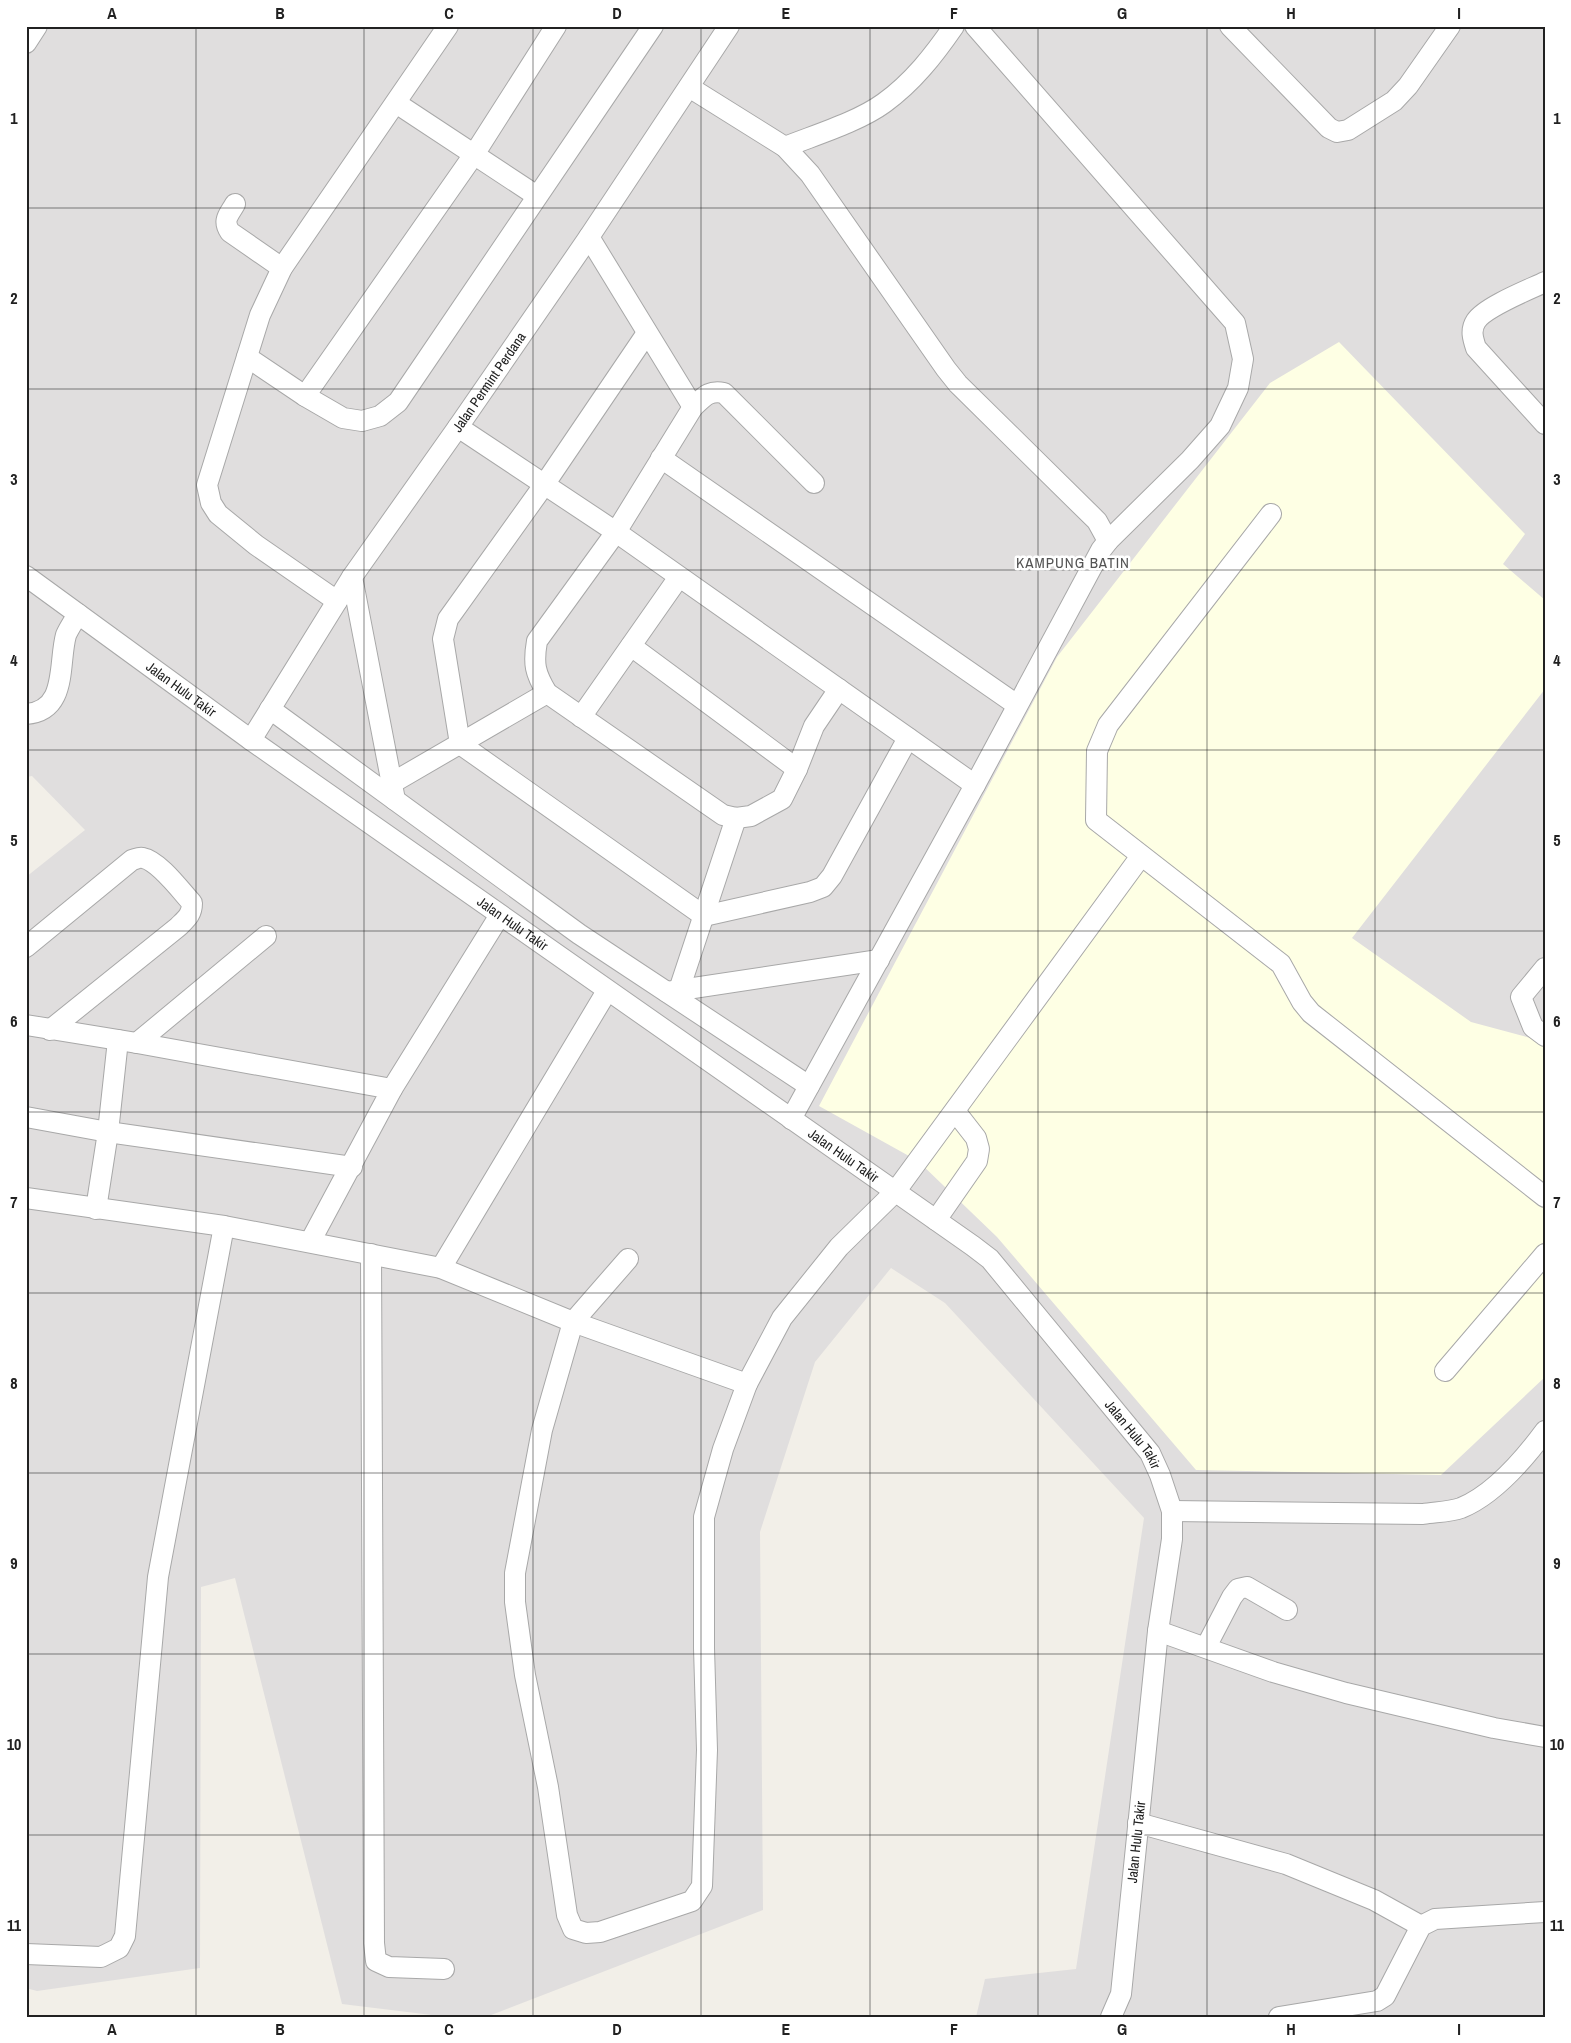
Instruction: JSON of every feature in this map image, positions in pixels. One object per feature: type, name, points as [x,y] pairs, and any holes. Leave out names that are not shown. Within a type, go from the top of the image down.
[{"type":"street","points":[[26,43],[37,26]]},
{"type":"street","points":[[337,601],[256,545],[218,514],[211,503],[207,485],[260,315],[282,268],[448,26]]},
{"type":"street","points":[[305,396],[475,154],[556,26]]},
{"type":"street","points":[[247,357],[305,396],[343,418],[362,421],[380,416],[398,402],[653,26]]},
{"type":"street","name":"Jalan Permint Perdana","points":[[251,740],[352,577],[589,238],[728,26]]},
{"type":"street","points":[[785,147],[854,119],[883,104],[908,83],[930,60],[954,26]]},
{"type":"street","points":[[791,1119],[975,785],[1101,550],[1190,460],[1220,426],[1238,388],[1243,359],[1236,323],[975,26]]},
{"type":"street","points":[[1241,31],[1329,128],[1337,132],[1348,130],[1394,101],[1408,86],[1450,26]]},
{"type":"street","points":[[689,86],[785,147],[810,174],[952,377],[1097,521],[1108,541]]},
{"type":"street","points":[[396,103],[537,196]]},
{"type":"street","points":[[235,204],[226,219],[226,225],[230,232],[282,268]]},
{"type":"street","points":[[589,238],[693,407]]},
{"type":"street","points":[[1545,282],[1486,312],[1475,322],[1472,334],[1476,348],[1545,424]]},
{"type":"street","points":[[647,333],[544,485],[448,619],[443,639],[460,744],[704,916],[810,892],[823,887],[832,876],[908,738]]},
{"type":"street","points":[[814,483],[724,393],[715,391],[706,395],[693,407],[616,532],[537,641],[534,659],[538,676],[548,693],[723,815],[736,818],[750,816],[782,799],[797,769],[814,726],[839,689]]},
{"type":"street","points":[[458,427],[616,532],[975,785]]},
{"type":"street","points":[[661,458],[1017,705]]},
{"type":"street","points":[[1271,514],[1108,725],[1097,751],[1096,820],[1281,964],[1302,1002],[1311,1013],[1545,1197]]},
{"type":"street","name":"Jalan Hulu Takir","points":[[26,576],[251,740],[990,1259],[1150,1453],[1160,1475],[1172,1511],[1172,1539],[1158,1632],[1121,1994],[1111,2017]]},
{"type":"street","points":[[581,717],[679,576]]},
{"type":"street","points":[[352,577],[393,792]]},
{"type":"street","points":[[26,714],[35,713],[53,701],[57,692],[66,634],[78,614]]},
{"type":"street","points":[[631,646],[797,769]]},
{"type":"street","points":[[393,792],[460,744],[548,693]]},
{"type":"street","points":[[270,709],[393,792],[579,934],[673,991],[809,1086]]},
{"type":"street","points":[[673,991],[704,916],[736,818]]},
{"type":"street","points":[[628,1259],[573,1322],[542,1430],[515,1573],[515,1602],[526,1675],[548,1787],[567,1915],[573,1929],[586,1933],[600,1932],[692,1901],[702,1886],[707,1750],[704,1648],[704,1517],[723,1449],[747,1384],[782,1318],[839,1247],[895,1192],[1141,856]]},
{"type":"street","points":[[26,947],[132,860],[144,858],[153,862],[192,903],[192,911],[178,927],[50,1030]]},
{"type":"street","points":[[310,1242],[352,1167],[392,1089],[500,915]]},
{"type":"street","points":[[96,1209],[108,1132],[128,1041],[266,936]]},
{"type":"street","points":[[673,991],[879,960]]},
{"type":"street","points":[[1545,968],[1521,997],[1533,1027],[1545,1036]]},
{"type":"street","points":[[441,1268],[608,991]]},
{"type":"street","points":[[26,1025],[128,1041],[392,1089]]},
{"type":"street","points":[[936,1220],[977,1161],[979,1150],[976,1138],[955,1111]]},
{"type":"street","points":[[26,1117],[108,1132],[352,1167]]},
{"type":"street","points":[[26,1198],[224,1226],[441,1268],[573,1322],[747,1384]]},
{"type":"street","points":[[26,1954],[101,1957],[119,1948],[125,1936],[158,1577],[224,1226]]},
{"type":"street","points":[[371,1254],[374,1943],[376,1961],[389,1967],[444,1969]]},
{"type":"street","points":[[1445,1371],[1545,1254]]},
{"type":"street","points":[[1172,1511],[1423,1514],[1461,1508],[1489,1492],[1545,1431]]},
{"type":"street","points":[[1206,1647],[1238,1589],[1247,1587],[1286,1610]]},
{"type":"street","points":[[1158,1632],[1206,1647],[1273,1672],[1346,1693],[1494,1728],[1545,1737]]},
{"type":"street","points":[[1138,1823],[1286,1864],[1374,1900],[1421,1926]]},
{"type":"street","points":[[1279,2017],[1377,2001],[1385,1996],[1421,1926],[1435,1919],[1545,1912]]},
{"type":"street","points":[[1121,1994],[1128,2017]]},
{"type":"shaded area","points":[[26,26],[1545,26],[1545,2017],[976,2017],[985,1979],[1076,1969],[1144,1518],[945,1303],[891,1268],[815,1362],[760,1532],[763,1910],[486,2017],[448,2017],[342,2004],[235,1578],[201,1587],[200,1968],[37,1991],[26,1988],[26,877],[85,830],[32,776],[26,777]]},
{"type":"shaded area","points":[[1339,342],[1525,534],[1503,564],[1545,600],[1545,689],[1352,938],[1471,1022],[1545,1042],[1545,1377],[1441,1475],[1196,1470],[997,1237],[918,1161],[819,1106],[1057,657],[1270,383]]},
{"type":"district","name":"KAMPUNG BATIN","points":[[1073,563]]}]
